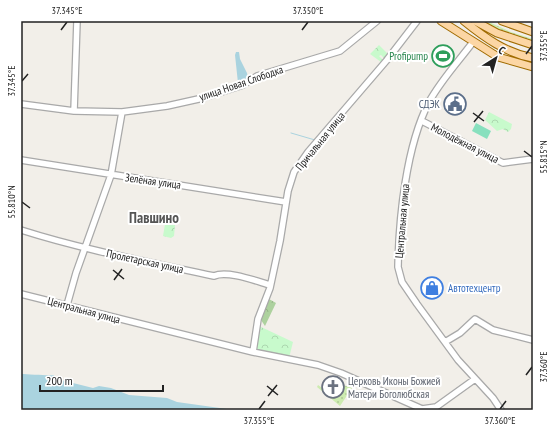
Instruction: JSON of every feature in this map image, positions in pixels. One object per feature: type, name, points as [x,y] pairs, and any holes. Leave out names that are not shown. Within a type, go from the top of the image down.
[{"type":"main road","points":[[441,21],[498,57],[533,67]]},
{"type":"main road","points":[[464,21],[500,47],[533,58]]},
{"type":"main road","points":[[475,21],[486,28],[533,45]]},
{"type":"main road","points":[[502,21],[525,30],[533,31]]},
{"type":"street","points":[[74,111],[77,21]]},
{"type":"street","name":"улица Новая Слободка","points":[[21,104],[74,111],[122,112],[167,106],[203,98],[243,85],[257,76],[340,51],[377,21]]},
{"type":"street","name":"Причальная улица","points":[[253,352],[258,319],[270,285],[280,241],[290,181],[297,166],[387,60],[417,21]]},
{"type":"street","name":"Центральная улица","points":[[21,294],[253,352],[325,367],[422,410],[436,407],[475,379],[445,342],[402,282],[398,267],[407,172],[428,104],[437,89],[473,42]]},
{"type":"street","points":[[67,305],[76,273],[86,248],[110,175],[122,112]]},
{"type":"street","name":"Молодёжная улица","points":[[422,121],[503,163],[533,159]]},
{"type":"street","name":"Зелёная улица","points":[[21,160],[286,202]]},
{"type":"street","name":"Пролетарская улица","points":[[21,230],[86,248],[165,266],[214,276],[218,274],[239,277],[270,285]]},
{"type":"street","points":[[445,342],[460,333],[475,318],[493,330],[533,340]]},
{"type":"street","points":[[475,379],[501,410]]},
{"type":"green space","points":[[489,22],[511,32],[533,39],[533,42],[488,25]]},
{"type":"green space","points":[[379,45],[388,54],[384,58],[381,55],[379,56],[383,60],[381,62],[370,54]]},
{"type":"green space","points":[[489,112],[512,124],[511,129],[508,132],[503,129],[497,131],[485,120]]},
{"type":"green space","points":[[476,123],[491,131],[487,139],[472,131]]},
{"type":"green space","points":[[165,224],[175,225],[174,236],[171,238],[163,236]]},
{"type":"green space","points":[[269,299],[276,303],[265,326],[261,320]]},
{"type":"green space","points":[[259,326],[293,342],[289,358],[257,351],[256,346]]},
{"type":"green space","points":[[318,385],[335,397],[342,392],[343,385],[352,388],[340,406],[317,387]]},
{"type":"water","points":[[236,52],[239,52],[240,59],[247,73],[248,79],[238,83],[235,55]]},
{"type":"water","points":[[21,374],[54,375],[57,379],[93,388],[99,386],[111,388],[129,395],[167,398],[177,402],[234,410],[21,410]]},
{"type":"waterway","points":[[291,133],[315,140]]},
{"type":"place","name":"Profipump","points":[[443,56]]},
{"type":"place","name":"СДЭК","points":[[455,104]]},
{"type":"place","name":"Автотехцентр","points":[[432,288]]},
{"type":"place","name":"Церковь Иконы Божией Матери Боголюбская","points":[[333,387]]},
{"type":"district","name":"Павшино","points":[[154,218]]}]
